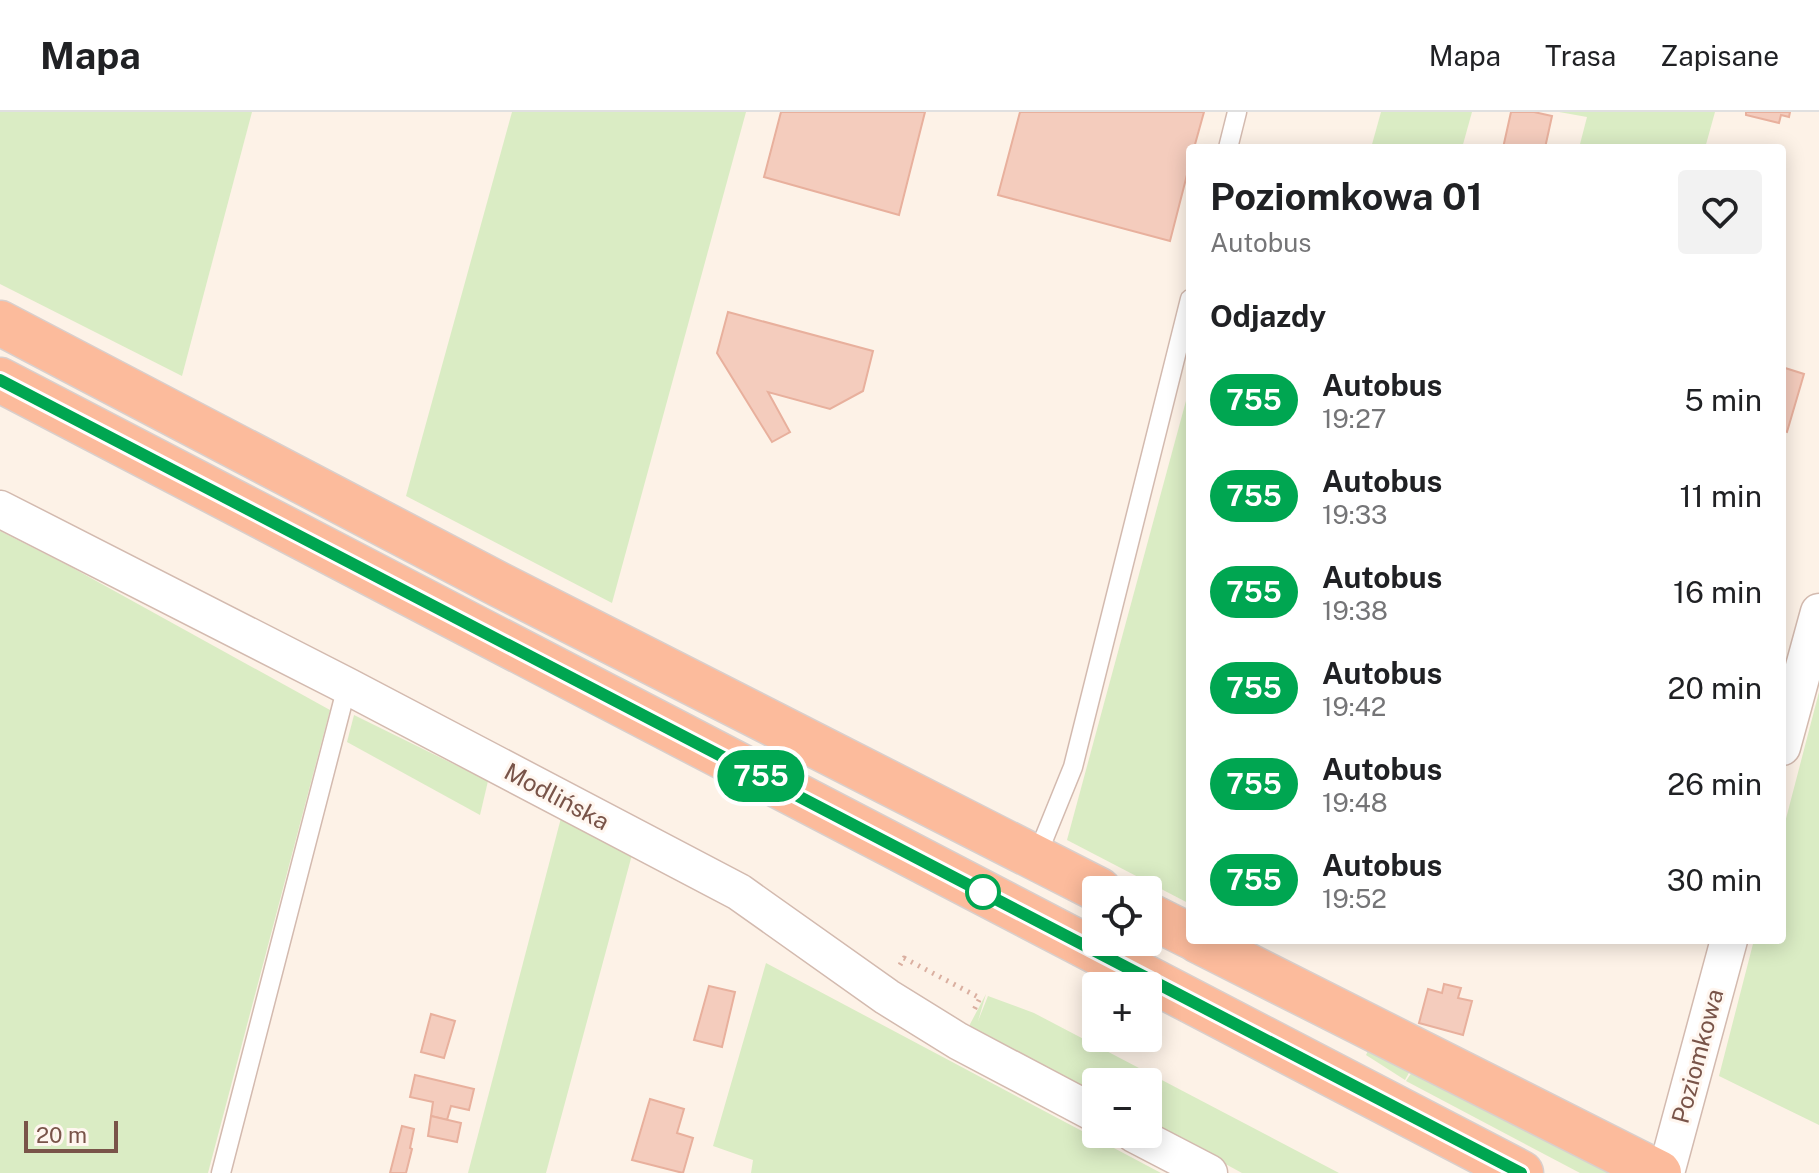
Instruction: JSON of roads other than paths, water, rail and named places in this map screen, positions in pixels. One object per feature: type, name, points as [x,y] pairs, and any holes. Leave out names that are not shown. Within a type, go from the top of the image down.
[{"type":"highway","points":[[0,323],[498,584],[1082,881]]},
{"type":"highway","points":[[0,380],[1521,1173]]},
{"type":"highway","points":[[1162,922],[1186,934]]},
{"type":"highway","points":[[1205,944],[1659,1173]]},
{"type":"street","name":"Modlińska","points":[[0,509],[347,686],[739,892],[887,997],[958,1041],[1082,1107]]},
{"type":"street","points":[[1786,732],[1819,612]]},
{"type":"street","name":"Poziomkowa","points":[[1666,1173],[1728,944]]},
{"type":"street","points":[[1161,1148],[1209,1173]]},
{"type":"lane","points":[[1229,144],[1237,112]]},
{"type":"lane","points":[[1036,858],[1073,767],[1186,315]]},
{"type":"lane","points":[[221,1173],[347,686]]}]
